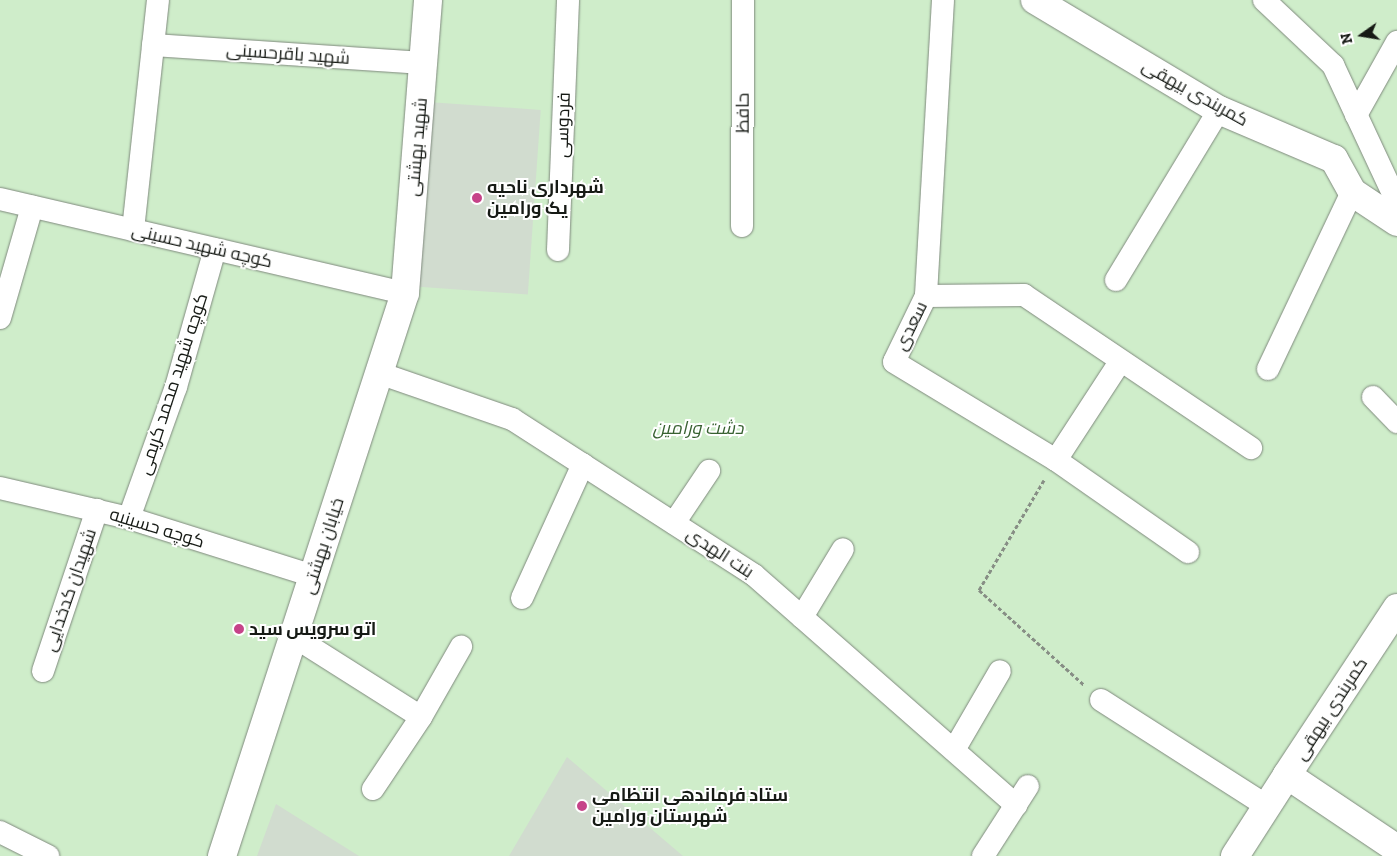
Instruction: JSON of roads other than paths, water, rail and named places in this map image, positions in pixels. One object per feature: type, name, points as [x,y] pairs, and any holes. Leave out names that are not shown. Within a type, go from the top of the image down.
[{"type":"main road","name":"شهید بهشتی","points":[[405,293],[428,0]]},
{"type":"main road","name":"کمربندی بیهقی","points":[[1035,0],[1219,110],[1334,159],[1352,192],[1397,222]]},
{"type":"main road","name":"خیابان بهشتی","points":[[222,856],[405,293]]},
{"type":"main road","name":"کمربندی بیهقی","points":[[1397,608],[1287,776],[1397,849]]},
{"type":"main road","points":[[1235,856],[1287,776]]},
{"type":"street","points":[[132,230],[158,0]]},
{"type":"street","name":"فردوسی","points":[[558,250],[568,0]]},
{"type":"street","name":"حافظ","points":[[742,226],[743,0]]},
{"type":"street","name":"سعدی","points":[[943,0],[926,296],[894,362],[1056,460],[1188,552]]},
{"type":"street","points":[[1264,0],[1332,65],[1397,202]]},
{"type":"street","points":[[1356,115],[1397,42]]},
{"type":"street","name":"شهید باقرحسینی","points":[[153,45],[423,63]]},
{"type":"street","points":[[1116,280],[1219,110]]},
{"type":"street","points":[[1268,369],[1352,192]]},
{"type":"street","name":"کوچه شهید حسینی","points":[[0,199],[405,293]]},
{"type":"street","points":[[0,318],[32,207]]},
{"type":"street","name":"کوچه شهید محمد کریمی","points":[[129,518],[176,387],[215,249]]},
{"type":"street","points":[[926,296],[1024,295],[1120,362],[1251,448]]},
{"type":"street","points":[[1056,460],[1120,362]]},
{"type":"street","name":"بنت الهدی","points":[[378,373],[512,419],[754,575],[1016,805]]},
{"type":"street","points":[[1373,397],[1397,422]]},
{"type":"street","points":[[522,598],[583,464]]},
{"type":"street","points":[[674,523],[709,471]]},
{"type":"street","name":"کوچه حسینیه","points":[[0,488],[129,518],[313,576]]},
{"type":"street","name":"شهیدان کدخدایی","points":[[43,671],[97,510]]},
{"type":"street","points":[[802,617],[843,549]]},
{"type":"street","points":[[293,636],[421,717]]},
{"type":"street","points":[[373,790],[421,717],[461,647]]},
{"type":"street","points":[[954,750],[1000,672]]},
{"type":"street","points":[[1101,700],[1267,806]]},
{"type":"street","points":[[983,856],[1028,786]]},
{"type":"street","points":[[0,832],[48,856]]},
{"type":"place","name":"شهرداری ناحیه یک ورامین","points":[[477,198]]},
{"type":"place","name":"اتو سرویس سید","points":[[239,629]]},
{"type":"place","name":"ستاد فرماندهی انتظامی شهرستان ورامین","points":[[582,806]]},
{"type":"park label","name":"دشت ورامین","points":[[698,428]]}]
